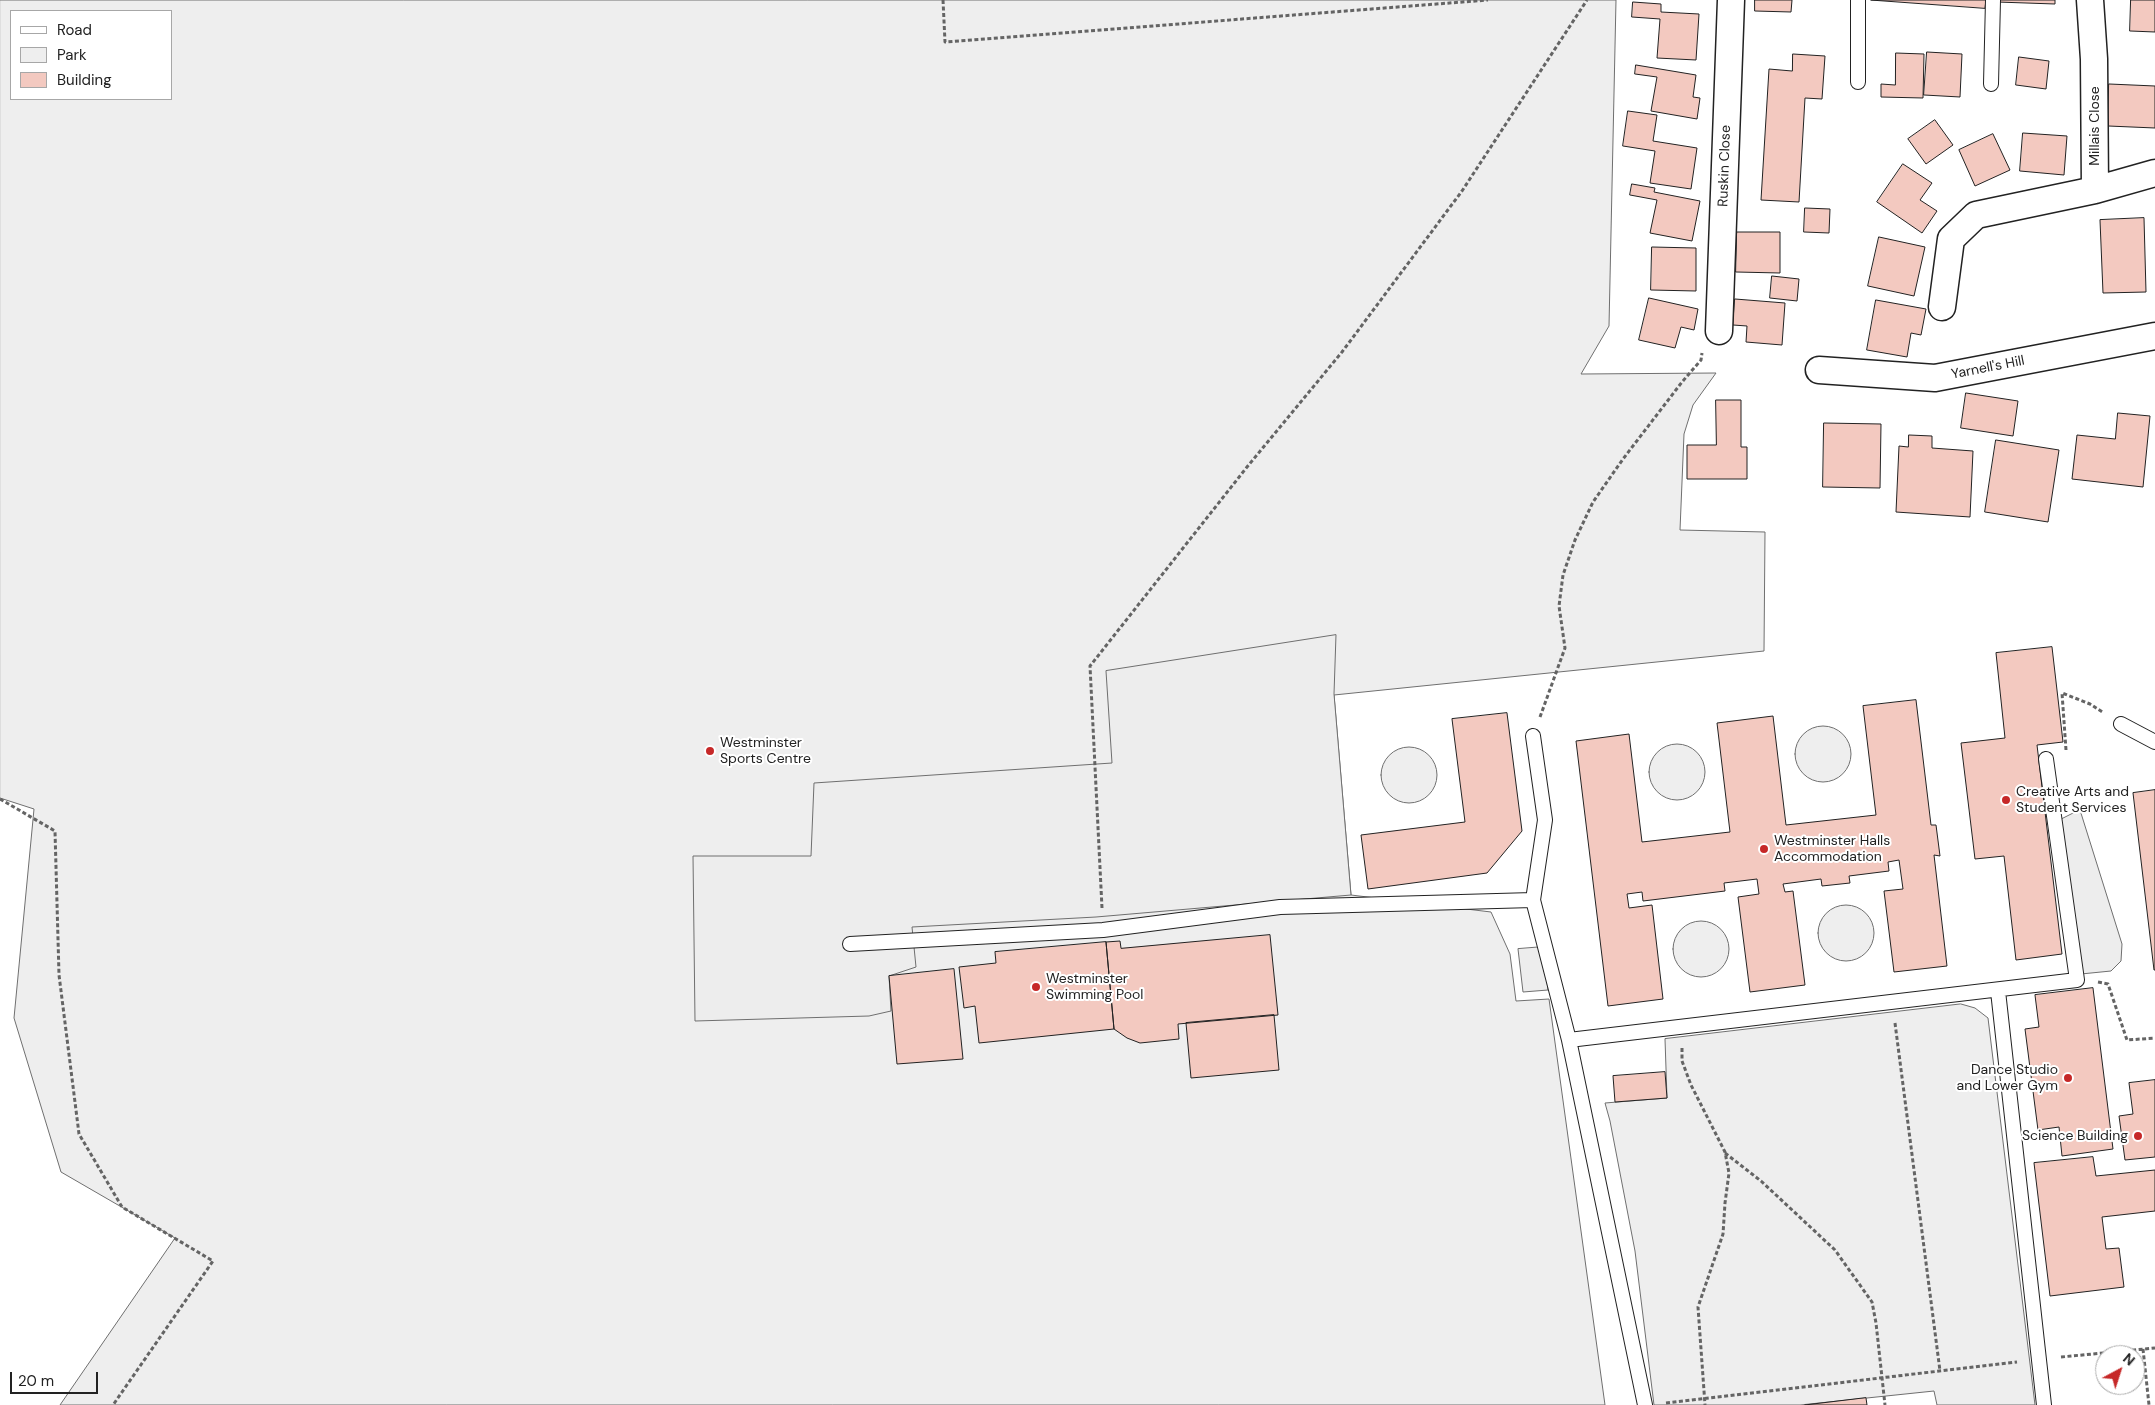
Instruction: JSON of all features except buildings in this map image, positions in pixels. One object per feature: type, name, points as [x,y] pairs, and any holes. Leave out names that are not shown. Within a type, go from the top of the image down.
[{"type":"street","name":"Ruskin Close","points":[[1719,331],[1731,0]]},
{"type":"street","name":"Millais Close","points":[[2090,0],[2094,59],[2095,190]]},
{"type":"street","points":[[1942,307],[1951,239],[1976,215],[2095,190],[2155,173]]},
{"type":"street","name":"Yarnell's Hill","points":[[1819,370],[1935,378],[2155,336]]},
{"type":"lane","points":[[1858,0],[1858,82]]},
{"type":"lane","points":[[1990,84],[1994,0]]},
{"type":"lane","points":[[2121,724],[2155,742]]},
{"type":"lane","points":[[1533,736],[1545,820],[1533,900],[1569,1040],[1645,1405]]},
{"type":"lane","points":[[1569,1040],[1998,991],[2077,980],[2046,759]]},
{"type":"lane","points":[[850,944],[1103,930],[1280,907],[1533,900]]},
{"type":"lane","points":[[1998,991],[2044,1405]]},
{"type":"path","points":[[943,0],[945,42],[1488,0]]},
{"type":"path","points":[[1103,930],[1090,666],[1247,467],[1342,352],[1456,198],[1587,0]]},
{"type":"path","points":[[1533,736],[1565,648],[1558,606],[1563,575],[1575,540],[1593,502],[1623,459],[1701,360],[1703,337],[1719,331]]},
{"type":"path","points":[[2046,759],[2067,754],[2062,693],[2090,704],[2121,724]]},
{"type":"path","points":[[0,799],[55,831],[59,975],[79,1134],[122,1207],[213,1260],[113,1405]]},
{"type":"path","points":[[2077,980],[2108,984],[2127,1040],[2155,1038]]},
{"type":"path","points":[[1892,1003],[1940,1371]]},
{"type":"path","points":[[1682,1027],[1682,1061],[1703,1113],[1725,1152],[1729,1173],[1723,1234],[1698,1306],[1705,1405]]},
{"type":"path","points":[[1725,1152],[1761,1181],[1835,1250],[1872,1302],[1885,1405]]},
{"type":"path","points":[[1662,1404],[2095,1354]]},
{"type":"path","points":[[2145,1368],[2149,1405]]},
{"type":"green space","name":"Westminster Sports Centre","points":[[0,0],[1616,0],[1609,326],[1581,374],[1716,373],[1693,405],[1684,434],[1680,530],[1765,532],[1764,651],[1334,695],[1351,895],[1491,912],[1510,954],[1516,1001],[1549,999],[1605,1405],[60,1405],[175,1238],[61,1172],[14,1018],[34,809],[0,798]]},
{"type":"green space","points":[[1823,726],[1834,728],[1843,734],[1849,743],[1851,754],[1849,765],[1843,774],[1834,780],[1823,782],[1812,780],[1803,774],[1797,765],[1795,754],[1797,743],[1803,734],[1812,728]]},
{"type":"green space","points":[[1677,744],[1688,746],[1697,752],[1703,761],[1705,772],[1703,783],[1697,792],[1688,798],[1677,800],[1666,798],[1657,792],[1651,783],[1649,772],[1651,761],[1657,752],[1666,746]]},
{"type":"green space","points":[[1409,747],[1429,755],[1437,775],[1429,795],[1409,803],[1389,795],[1381,775],[1389,755]]},
{"type":"green space","points":[[1846,905],[1866,913],[1874,933],[1866,953],[1846,961],[1826,953],[1818,933],[1826,913]]},
{"type":"green space","points":[[1701,921],[1721,929],[1729,949],[1721,969],[1701,977],[1681,969],[1673,949],[1681,929]]},
{"type":"green space","points":[[1961,1004],[1975,1008],[1988,1018],[2035,1405],[1937,1405],[1934,1391],[1800,1405],[1654,1405],[1635,1251],[1605,1103],[1667,1098],[1665,1039]]},
{"type":"shaded area","points":[[1336,635],[1334,694],[1351,895],[1096,917],[912,927],[916,967],[889,976],[891,1011],[869,1016],[695,1021],[693,856],[811,856],[814,783],[1112,763],[1106,671]]},
{"type":"shaded area","points":[[2080,810],[2122,944],[2121,961],[2111,971],[2081,974],[2060,820]]},
{"type":"shaded area","points":[[1543,947],[1548,990],[1523,992],[1518,949]]},
{"type":"place","name":"Westminster Sports Centre","points":[[710,751]]},
{"type":"place","name":"Creative Arts and Student Services","points":[[2006,800]]},
{"type":"place","name":"Westminster Halls Accommodation","points":[[1764,849]]},
{"type":"place","name":"Westminster Swimming Pool","points":[[1036,987]]},
{"type":"place","name":"Dance Studio and Lower Gym","points":[[2068,1078]]},
{"type":"place","name":"Science Building","points":[[2138,1136]]}]
